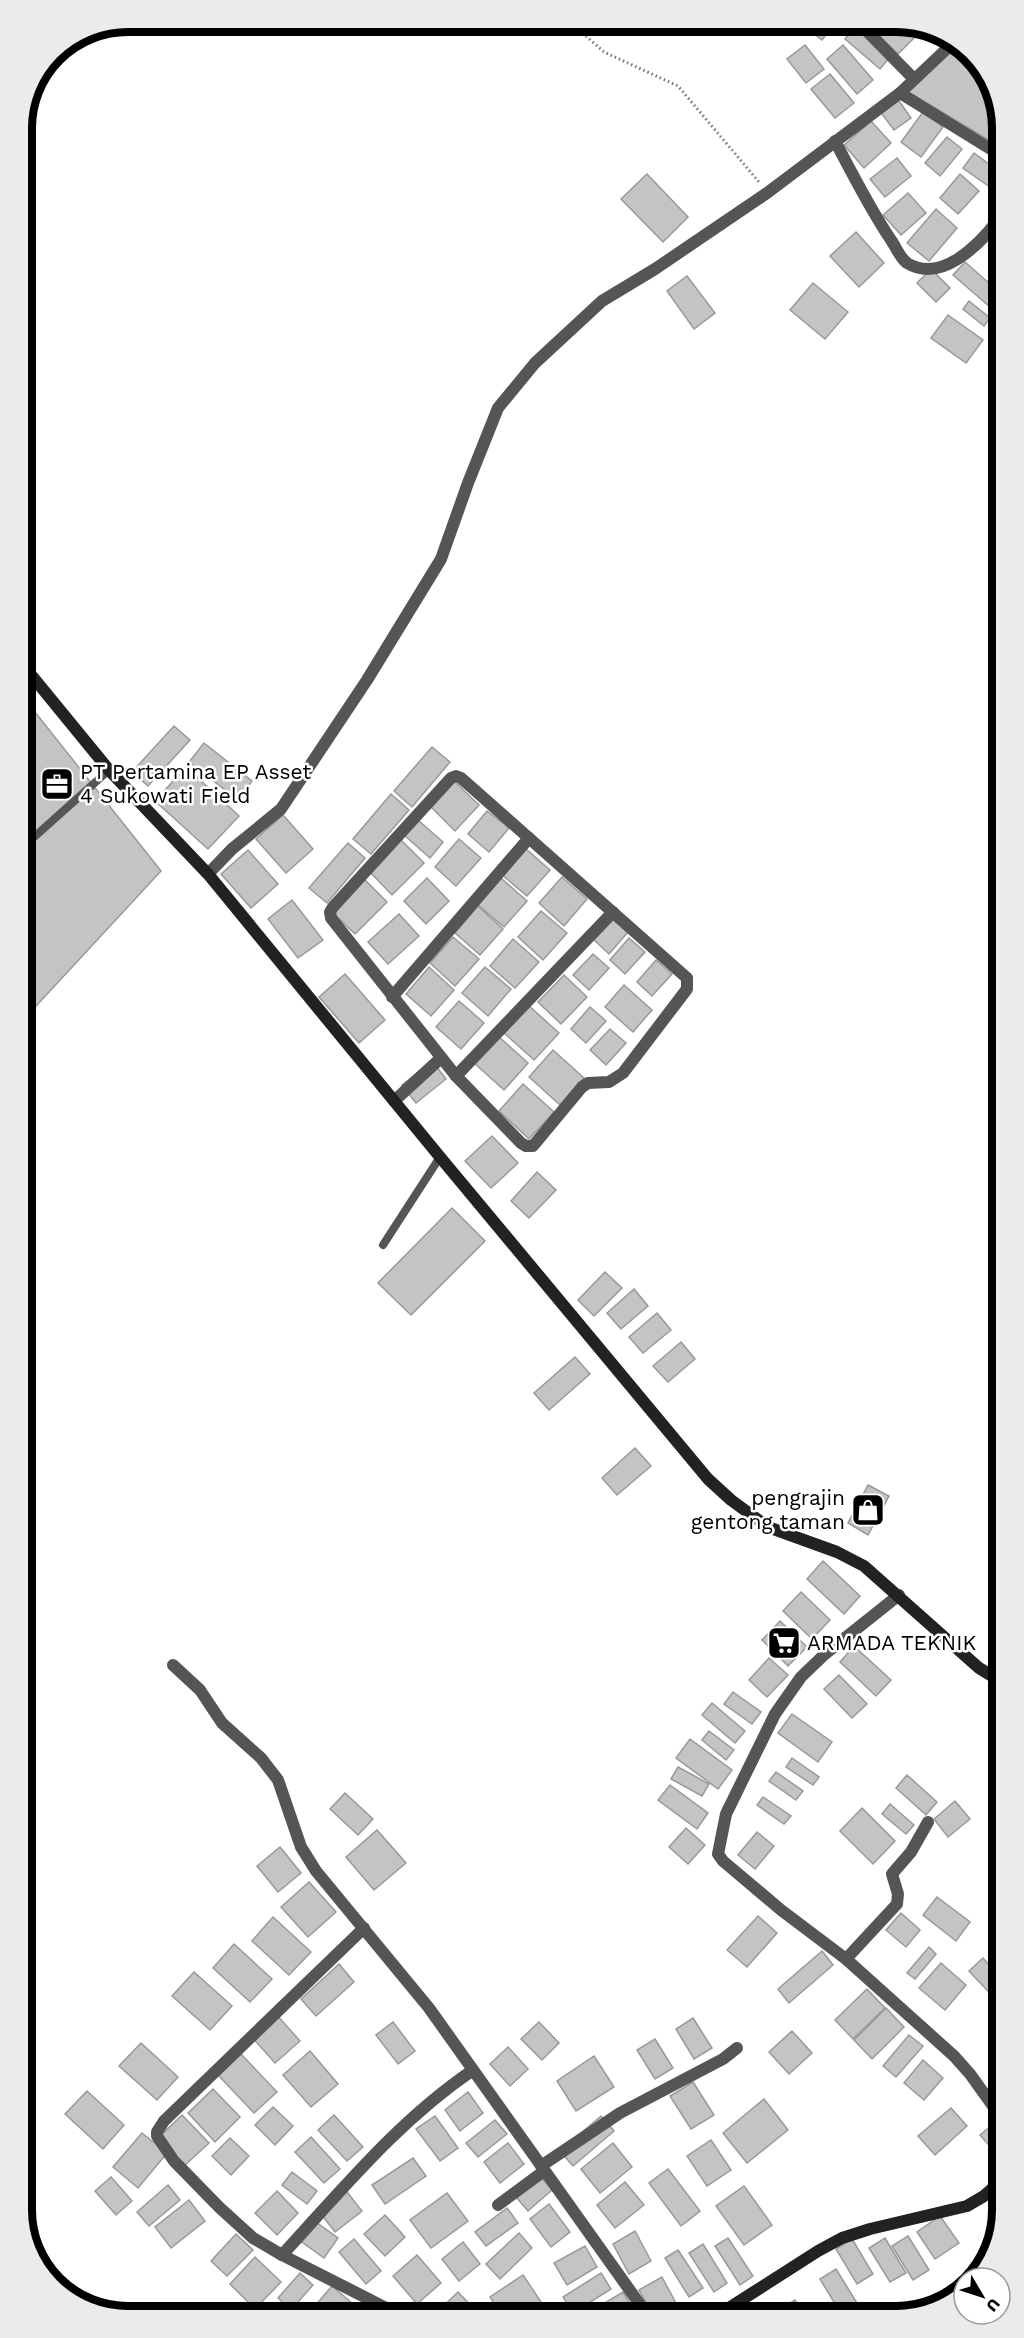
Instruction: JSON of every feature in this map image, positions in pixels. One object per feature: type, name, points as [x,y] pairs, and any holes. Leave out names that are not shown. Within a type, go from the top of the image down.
[{"type":"street","points":[[868,32],[914,79]]},
{"type":"street","points":[[208,874],[232,849],[281,809],[367,680],[441,559],[498,408],[535,363],[602,301],[655,269],[767,193],[900,93],[949,47]]},
{"type":"street","points":[[900,93],[992,150]]},
{"type":"street","points":[[835,141],[875,216],[904,261],[912,266],[921,269],[930,268],[965,256],[992,227]]},
{"type":"street","points":[[32,676],[110,770],[208,874],[686,1454],[730,1500],[768,1527],[837,1552],[864,1566],[979,1668],[992,1676]]},
{"type":"street","points":[[451,778],[461,778],[529,838],[682,973],[688,984],[623,1073],[609,1082],[588,1083],[582,1087],[536,1143],[526,1146],[456,1076],[333,922],[330,912],[451,778]]},
{"type":"street","points":[[392,997],[529,838]]},
{"type":"street","points":[[456,1076],[613,912]]},
{"type":"street","points":[[394,1101],[441,1058]]},
{"type":"street","points":[[898,1595],[825,1654],[801,1677],[775,1714],[726,1814],[718,1854],[723,1861],[781,1910],[846,1959],[954,2056],[992,2105]]},
{"type":"street","points":[[172,1665],[200,1690],[222,1723],[261,1758],[278,1780],[306,1855],[316,1871],[429,2008],[641,2306]]},
{"type":"street","points":[[846,1959],[897,1904],[898,1894],[892,1874],[911,1852],[928,1822]]},
{"type":"street","points":[[364,1928],[164,2121],[157,2132],[158,2139],[174,2161],[253,2238],[382,2306]]},
{"type":"street","points":[[498,2205],[585,2134],[723,2059],[737,2049]]},
{"type":"street","points":[[282,2255],[344,2185],[407,2121],[473,2070]]},
{"type":"street","points":[[732,2306],[842,2238],[967,2206],[992,2189]]},
{"type":"lane","points":[[32,839],[110,770]]},
{"type":"lane","points":[[383,1245],[440,1157]]},
{"type":"path","points":[[581,32],[604,52],[678,86],[767,193]]},
{"type":"building","points":[[812,32],[828,32],[822,40]]},
{"type":"building","points":[[851,32],[860,32],[889,58],[880,69],[845,39]]},
{"type":"building","points":[[875,32],[918,34],[898,54]]},
{"type":"building","points":[[805,45],[824,69],[806,83],[787,59]]},
{"type":"building","points":[[843,45],[873,80],[857,94],[827,59]]},
{"type":"building","points":[[952,49],[964,60],[983,85],[992,115],[992,142],[908,92]]},
{"type":"building","points":[[830,74],[854,103],[835,118],[811,89]]},
{"type":"building","points":[[897,98],[911,118],[894,130],[879,110]]},
{"type":"building","points":[[923,112],[943,127],[921,157],[901,142]]},
{"type":"building","points":[[871,121],[891,143],[864,168],[844,145]]},
{"type":"building","points":[[947,137],[962,149],[940,176],[925,163]]},
{"type":"building","points":[[974,153],[992,166],[992,188],[963,168]]},
{"type":"building","points":[[897,158],[911,176],[885,197],[870,179]]},
{"type":"building","points":[[647,174],[688,217],[663,242],[621,199]]},
{"type":"building","points":[[960,174],[979,191],[958,214],[940,198]]},
{"type":"building","points":[[908,193],[926,213],[901,235],[883,215]]},
{"type":"building","points":[[936,209],[957,228],[929,261],[907,243]]},
{"type":"building","points":[[856,232],[884,263],[859,287],[830,256]]},
{"type":"building","points":[[965,262],[992,286],[992,305],[990,307],[953,275]]},
{"type":"building","points":[[931,269],[950,288],[936,302],[917,283]]},
{"type":"building","points":[[687,276],[715,313],[694,329],[667,291]]},
{"type":"building","points":[[813,283],[848,312],[825,339],[790,310]]},
{"type":"building","points":[[969,301],[990,318],[984,326],[963,309]]},
{"type":"building","points":[[948,315],[983,340],[966,363],[931,338]]},
{"type":"building","name":"PT Pertamina EP Asset 4 Sukowati Field","points":[[32,708],[161,871],[32,1010]]},
{"type":"building","points":[[174,726],[190,740],[148,786],[132,772]]},
{"type":"building","points":[[204,743],[252,781],[238,800],[189,762]]},
{"type":"building","points":[[432,747],[450,762],[412,807],[394,791]]},
{"type":"building","points":[[186,767],[239,816],[208,849],[155,801]]},
{"type":"building","points":[[454,781],[479,805],[455,831],[430,806]]},
{"type":"building","points":[[391,794],[409,810],[371,854],[353,839]]},
{"type":"building","points":[[487,811],[509,828],[489,852],[468,834]]},
{"type":"building","points":[[283,815],[313,849],[286,873],[256,839]]},
{"type":"building","points":[[418,820],[443,842],[430,858],[405,836]]},
{"type":"building","points":[[400,839],[424,863],[392,895],[369,871]]},
{"type":"building","points":[[459,839],[481,858],[456,886],[435,867]]},
{"type":"building","points":[[348,843],[365,858],[327,903],[309,888]]},
{"type":"building","points":[[525,848],[550,870],[527,896],[501,874]]},
{"type":"building","points":[[248,850],[278,884],[251,908],[221,874]]},
{"type":"building","points":[[562,877],[587,899],[564,926],[539,903]]},
{"type":"building","points":[[363,878],[387,902],[355,934],[331,911]]},
{"type":"building","points":[[427,878],[449,901],[426,924],[404,901]]},
{"type":"building","points":[[501,878],[527,901],[504,927],[478,905]]},
{"type":"building","points":[[292,900],[323,940],[298,958],[268,919]]},
{"type":"building","points":[[478,906],[503,929],[480,955],[455,933]]},
{"type":"building","points":[[541,911],[567,933],[543,960],[518,937]]},
{"type":"building","points":[[399,914],[419,936],[388,964],[368,942]]},
{"type":"building","points":[[612,918],[628,932],[609,954],[593,939]]},
{"type":"building","points":[[453,937],[479,959],[455,986],[430,963]]},
{"type":"building","points":[[629,938],[645,952],[625,974],[610,960]]},
{"type":"building","points":[[513,939],[539,962],[515,988],[490,966]]},
{"type":"building","points":[[593,954],[609,968],[589,990],[573,975]]},
{"type":"building","points":[[656,960],[672,974],[652,996],[637,982]]},
{"type":"building","points":[[429,967],[454,990],[431,1016],[406,994]]},
{"type":"building","points":[[485,967],[511,989],[488,1016],[462,993]]},
{"type":"building","points":[[345,974],[385,1020],[359,1043],[319,997]]},
{"type":"building","points":[[564,975],[587,997],[561,1024],[538,1002]]},
{"type":"building","points":[[624,985],[652,1010],[633,1032],[605,1007]]},
{"type":"building","points":[[459,1001],[484,1023],[461,1049],[436,1027]]},
{"type":"building","points":[[528,1005],[559,1033],[534,1060],[503,1032]]},
{"type":"building","points":[[590,1007],[606,1021],[586,1043],[571,1029]]},
{"type":"building","points":[[610,1029],[626,1043],[606,1065],[590,1050]]},
{"type":"building","points":[[497,1035],[528,1063],[504,1090],[473,1062]]},
{"type":"building","points":[[553,1050],[584,1078],[560,1105],[529,1077]]},
{"type":"building","points":[[432,1061],[446,1079],[416,1103],[402,1085]]},
{"type":"building","points":[[523,1084],[554,1112],[529,1139],[499,1111]]},
{"type":"building","points":[[492,1136],[518,1163],[491,1188],[465,1161]]},
{"type":"building","points":[[537,1172],[556,1190],[529,1218],[511,1201]]},
{"type":"building","points":[[452,1208],[485,1241],[411,1315],[378,1283]]},
{"type":"building","points":[[605,1272],[622,1288],[594,1316],[578,1300]]},
{"type":"building","points":[[634,1289],[648,1306],[621,1329],[607,1313]]},
{"type":"building","points":[[657,1313],[671,1330],[643,1353],[629,1337]]},
{"type":"building","points":[[681,1342],[695,1359],[668,1382],[653,1366]]},
{"type":"building","points":[[575,1357],[590,1374],[549,1410],[534,1393]]},
{"type":"building","points":[[635,1448],[651,1466],[617,1495],[602,1478]]},
{"type":"building","name":"pengrajin gentong taman","points":[[868,1485],[889,1496],[868,1535],[848,1523]]},
{"type":"building","points":[[823,1561],[860,1596],[844,1614],[807,1579]]},
{"type":"building","points":[[801,1592],[830,1620],[812,1639],[783,1611]]},
{"type":"building","name":"ARMADA TEKNIK","points":[[780,1621],[807,1647],[788,1666],[762,1640]]},
{"type":"building","points":[[854,1646],[891,1680],[876,1696],[840,1662]]},
{"type":"building","points":[[769,1658],[788,1675],[767,1697],[749,1680]]},
{"type":"building","points":[[839,1675],[867,1704],[852,1718],[824,1689]]},
{"type":"building","points":[[733,1692],[761,1712],[752,1724],[724,1704]]},
{"type":"building","points":[[712,1703],[745,1731],[735,1743],[702,1715]]},
{"type":"building","points":[[792,1714],[832,1742],[818,1762],[778,1733]]},
{"type":"building","points":[[709,1731],[734,1750],[726,1760],[702,1740]]},
{"type":"building","points":[[690,1739],[732,1770],[718,1789],[676,1758]]},
{"type":"building","points":[[792,1758],[819,1777],[813,1785],[786,1767]]},
{"type":"building","points":[[678,1767],[709,1784],[702,1796],[671,1779]]},
{"type":"building","points":[[776,1772],[803,1791],[796,1800],[769,1781]]},
{"type":"building","points":[[907,1775],[937,1802],[926,1815],[896,1788]]},
{"type":"building","points":[[670,1785],[708,1813],[697,1829],[658,1800]]},
{"type":"building","points":[[345,1793],[373,1819],[358,1835],[330,1809]]},
{"type":"building","points":[[763,1797],[791,1816],[784,1824],[757,1805]]},
{"type":"building","points":[[955,1801],[970,1819],[948,1837],[934,1819]]},
{"type":"building","points":[[890,1804],[914,1825],[906,1834],[882,1814]]},
{"type":"building","points":[[862,1808],[895,1841],[873,1864],[840,1831]]},
{"type":"building","points":[[686,1828],[705,1845],[688,1864],[669,1847]]},
{"type":"building","points":[[377,1830],[406,1863],[374,1890],[346,1857]]},
{"type":"building","points":[[757,1832],[774,1846],[755,1869],[738,1855]]},
{"type":"building","points":[[280,1847],[301,1873],[278,1892],[257,1866]]},
{"type":"building","points":[[309,1882],[336,1912],[308,1937],[281,1907]]},
{"type":"building","points":[[937,1897],[970,1922],[956,1941],[923,1915]]},
{"type":"building","points":[[901,1913],[920,1930],[906,1947],[886,1930]]},
{"type":"building","points":[[758,1916],[777,1933],[747,1967],[727,1950]]},
{"type":"building","points":[[273,1917],[311,1952],[289,1975],[252,1941]]},
{"type":"building","points":[[234,1944],[272,1979],[250,2002],[213,1968]]},
{"type":"building","points":[[929,1947],[936,1954],[915,1979],[907,1973]]},
{"type":"building","points":[[822,1951],[833,1965],[789,2003],[778,1989]]},
{"type":"building","points":[[983,1958],[992,1968],[992,1995],[969,1971]]},
{"type":"building","points":[[941,1963],[966,1985],[945,2010],[919,1988]]},
{"type":"building","points":[[339,1964],[354,1982],[316,2016],[301,1999]]},
{"type":"building","points":[[194,1972],[232,2006],[210,2030],[172,1996]]},
{"type":"building","points":[[867,1989],[885,2008],[853,2039],[835,2020]]},
{"type":"building","points":[[886,2008],[904,2027],[872,2059],[854,2040]]},
{"type":"building","points":[[276,2014],[300,2041],[275,2063],[251,2036]]},
{"type":"building","points":[[693,2018],[712,2048],[694,2059],[676,2029]]},
{"type":"building","points":[[393,2022],[415,2051],[398,2064],[376,2035]]},
{"type":"building","points":[[539,2022],[559,2043],[542,2060],[521,2039]]},
{"type":"building","points":[[792,2031],[812,2053],[789,2074],[769,2052]]},
{"type":"building","points":[[909,2035],[923,2046],[896,2077],[883,2066]]},
{"type":"building","points":[[655,2039],[673,2068],[655,2079],[637,2050]]},
{"type":"building","points":[[141,2043],[178,2077],[157,2100],[119,2066]]},
{"type":"building","points":[[508,2047],[528,2069],[510,2086],[490,2064]]},
{"type":"building","points":[[310,2051],[338,2084],[311,2107],[283,2075]]},
{"type":"building","points":[[241,2054],[277,2092],[254,2113],[218,2075]]},
{"type":"building","points":[[594,2056],[614,2087],[576,2111],[557,2081]]},
{"type":"building","points":[[923,2060],[943,2078],[924,2100],[904,2083]]},
{"type":"building","points":[[693,2082],[714,2115],[691,2129],[670,2096]]},
{"type":"building","points":[[213,2089],[240,2117],[215,2142],[188,2113]]},
{"type":"building","points":[[87,2091],[124,2125],[103,2149],[65,2114]]},
{"type":"building","points":[[468,2092],[483,2113],[460,2131],[445,2110]]},
{"type":"building","points":[[764,2099],[788,2130],[747,2163],[723,2133]]},
{"type":"building","points":[[273,2107],[293,2126],[275,2145],[255,2125]]},
{"type":"building","points":[[951,2108],[967,2126],[935,2155],[918,2136]]},
{"type":"building","points":[[182,2115],[209,2143],[183,2167],[157,2139]]},
{"type":"building","points":[[334,2115],[363,2147],[347,2161],[318,2130]]},
{"type":"building","points":[[435,2116],[458,2148],[440,2161],[416,2129]]},
{"type":"building","points":[[601,2116],[614,2131],[573,2166],[560,2151]]},
{"type":"building","points":[[495,2120],[507,2134],[478,2157],[466,2143]]},
{"type":"building","points":[[992,2125],[992,2149],[980,2135]]},
{"type":"building","points":[[142,2133],[167,2153],[138,2188],[113,2167]]},
{"type":"building","points":[[311,2137],[340,2169],[324,2183],[295,2152]]},
{"type":"building","points":[[230,2138],[249,2156],[231,2175],[212,2156]]},
{"type":"building","points":[[711,2140],[731,2170],[707,2186],[687,2156]]},
{"type":"building","points":[[508,2143],[524,2164],[500,2183],[484,2162]]},
{"type":"building","points":[[613,2143],[632,2167],[600,2193],[581,2169]]},
{"type":"building","points":[[413,2158],[426,2176],[385,2204],[372,2185]]},
{"type":"building","points":[[668,2169],[700,2211],[681,2226],[649,2183]]},
{"type":"building","points":[[292,2172],[317,2191],[307,2204],[282,2185]]},
{"type":"building","points":[[540,2176],[552,2190],[528,2211],[516,2197]]},
{"type":"building","points":[[111,2177],[132,2201],[116,2215],[95,2191]]},
{"type":"building","points":[[625,2182],[644,2205],[615,2228],[597,2205]]},
{"type":"building","points":[[168,2185],[180,2200],[149,2226],[137,2212]]},
{"type":"building","points":[[744,2186],[772,2225],[744,2245],[716,2206]]},
{"type":"building","points":[[344,2188],[362,2211],[335,2232],[317,2209]]},
{"type":"building","points":[[277,2191],[298,2213],[277,2235],[255,2213]]},
{"type":"building","points":[[447,2193],[468,2221],[431,2248],[410,2220]]},
{"type":"building","points":[[189,2200],[205,2221],[171,2248],[155,2227]]},
{"type":"building","points":[[549,2204],[570,2232],[551,2247],[530,2219]]},
{"type":"building","points":[[507,2208],[518,2223],[486,2246],[475,2232]]},
{"type":"building","points":[[385,2215],[405,2237],[385,2256],[364,2234]]},
{"type":"building","points":[[940,2216],[959,2243],[935,2259],[917,2232]]},
{"type":"building","points":[[309,2217],[338,2238],[324,2258],[295,2237]]},
{"type":"building","points":[[635,2231],[651,2261],[629,2274],[613,2244]]},
{"type":"building","points":[[519,2233],[532,2248],[500,2279],[486,2264]]},
{"type":"building","points":[[236,2234],[253,2250],[227,2276],[211,2261]]},
{"type":"building","points":[[908,2236],[929,2270],[913,2280],[892,2246]]},
{"type":"building","points":[[728,2238],[753,2276],[740,2285],[715,2246]]},
{"type":"building","points":[[885,2238],[906,2273],[890,2282],[869,2248]]},
{"type":"building","points":[[354,2239],[381,2271],[366,2284],[339,2252]]},
{"type":"building","points":[[852,2239],[873,2274],[857,2284],[836,2249]]},
{"type":"building","points":[[463,2242],[480,2264],[459,2281],[442,2259]]},
{"type":"building","points":[[703,2244],[727,2283],[714,2292],[689,2253]]},
{"type":"building","points":[[585,2246],[597,2267],[567,2285],[554,2263]]},
{"type":"building","points":[[678,2250],[703,2288],[689,2297],[665,2258]]},
{"type":"building","points":[[417,2255],[441,2283],[417,2304],[393,2276]]},
{"type":"building","points":[[255,2257],[281,2282],[258,2306],[252,2306],[230,2284]]},
{"type":"building","points":[[836,2269],[857,2303],[852,2306],[836,2306],[820,2279]]},
{"type":"building","points":[[300,2273],[313,2285],[295,2306],[287,2306],[278,2298]]},
{"type":"building","points":[[601,2273],[611,2289],[584,2306],[569,2306],[563,2297]]},
{"type":"building","points":[[523,2275],[544,2306],[496,2306],[490,2297]]},
{"type":"building","points":[[662,2277],[677,2306],[648,2306],[639,2290]]},
{"type":"building","points":[[332,2286],[352,2303],[349,2306],[315,2306]]},
{"type":"building","points":[[458,2292],[471,2306],[443,2306]]},
{"type":"building","points":[[623,2292],[631,2306],[599,2306]]},
{"type":"building","points":[[795,2300],[798,2306],[785,2306]]},
{"type":"place","name":"PT Pertamina EP Asset 4 Sukowati Field","points":[[57,784]]},
{"type":"place","name":"pengrajin gentong taman","points":[[868,1510]]},
{"type":"place","name":"ARMADA TEKNIK","points":[[784,1643]]}]
